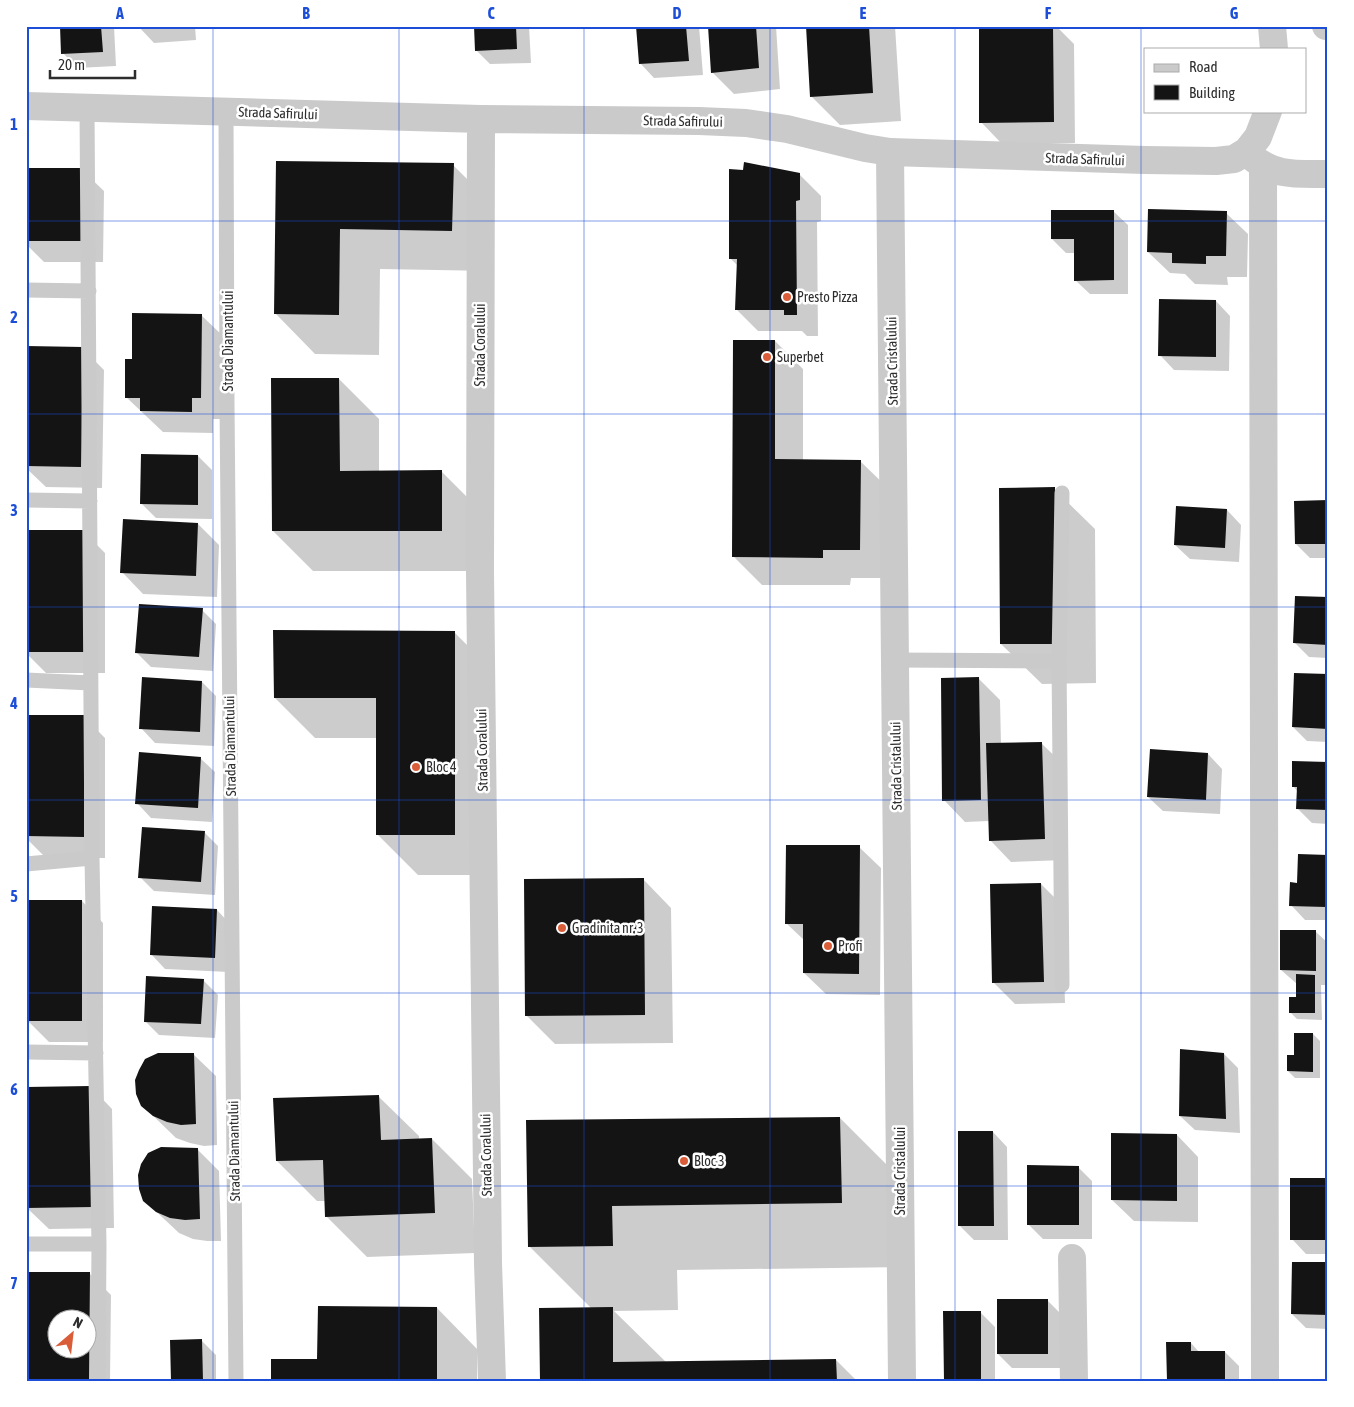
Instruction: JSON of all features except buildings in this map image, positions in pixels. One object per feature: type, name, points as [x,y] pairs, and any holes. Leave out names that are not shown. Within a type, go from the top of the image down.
[{"type":"street","points":[[1272,26],[1274,48]]},
{"type":"street","name":"Strada Safirului","points":[[26,106],[481,119],[699,121],[746,123],[787,129],[865,148],[900,153],[1145,160],[1255,158]]},
{"type":"street","points":[[1265,1381],[1255,158],[1258,137],[1268,112]]},
{"type":"street","name":"Strada Coralului","points":[[481,119],[480,573],[488,1263],[492,1381]]},
{"type":"street","name":"Strada Cristalului","points":[[900,153],[903,660],[900,1056],[908,1296],[917,1381]]},
{"type":"street","points":[[1255,158],[1276,171],[1292,174],[1328,174]]},
{"type":"street","points":[[1072,1258],[1074,1381]]},
{"type":"street","name":"Strada Cristalului","points":[[902,1381],[908,1296]]},
{"type":"lane","points":[[87,107],[92,858],[99,1244],[98,1381]]},
{"type":"lane","name":"Strada Diamantului","points":[[226,111],[236,1381]]},
{"type":"lane","points":[[26,290],[88,291]]},
{"type":"lane","points":[[1062,494],[1059,661],[1062,985]]},
{"type":"lane","points":[[26,500],[90,501]]},
{"type":"lane","points":[[903,660],[1059,661]]},
{"type":"lane","points":[[26,680],[91,683]]},
{"type":"lane","points":[[26,864],[92,858]]},
{"type":"lane","points":[[26,1052],[96,1053]]},
{"type":"lane","points":[[26,1244],[99,1244]]},
{"type":"place","name":"Presto Pizza","points":[[787,297]]},
{"type":"place","name":"Superbet","points":[[767,357]]},
{"type":"place","name":"Bloc 4","points":[[416,767]]},
{"type":"place","name":"Gradinita nr. 3","points":[[562,928]]},
{"type":"place","name":"Profi","points":[[828,946]]},
{"type":"place","name":"Bloc 3","points":[[684,1161]]}]
